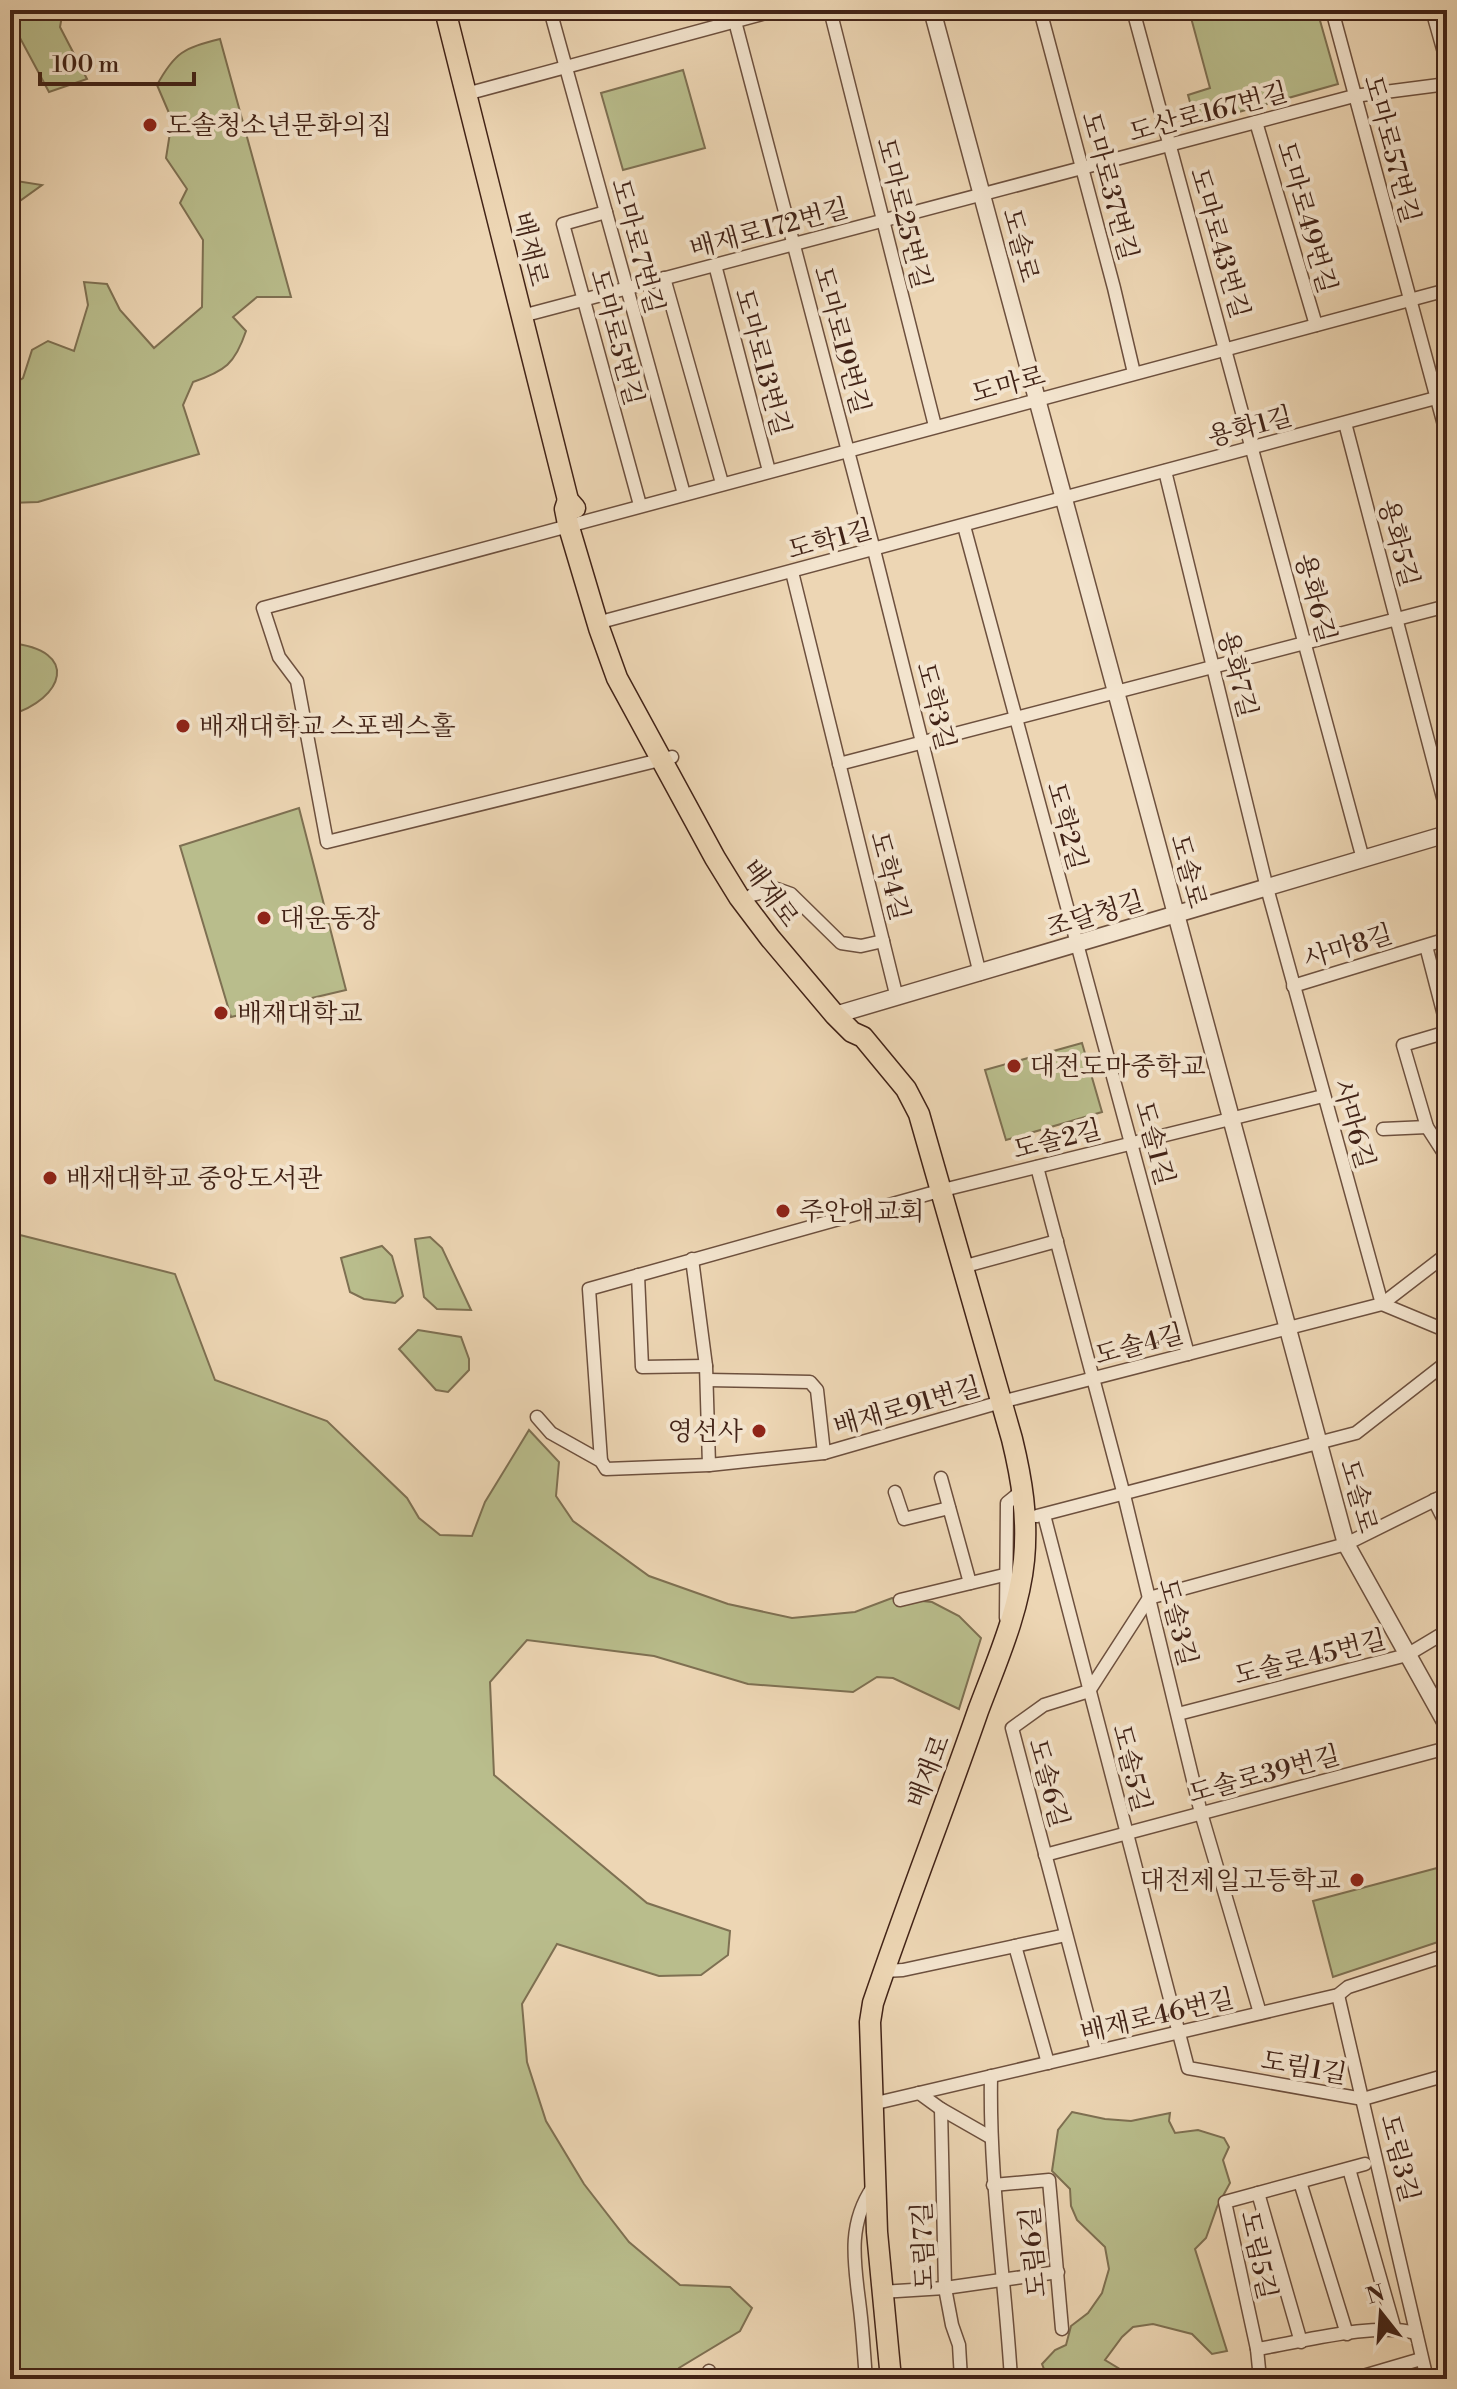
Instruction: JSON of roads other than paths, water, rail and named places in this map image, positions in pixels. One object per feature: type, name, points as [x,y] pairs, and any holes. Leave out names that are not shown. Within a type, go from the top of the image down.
[{"type":"main road","name":"배재로","points":[[445,10],[568,500],[574,507],[574,523],[617,678],[752,895],[842,1014],[852,1032],[863,1037],[906,1089],[919,1114],[1024,1489],[1035,1517],[1006,1633],[917,1873],[870,2022],[877,2232],[891,2379]]},
{"type":"main road","name":"배재로","points":[[574,523],[628,673],[667,759],[739,897],[842,1014]]},
{"type":"street","name":"도마로7번길","points":[[550,10],[684,494]]},
{"type":"street","points":[[466,94],[733,16],[777,10]]},
{"type":"street","name":"도마로25번길","points":[[830,10],[935,426]]},
{"type":"street","name":"도솔로","points":[[932,10],[1346,1544],[1447,1725]]},
{"type":"street","name":"도마로37번길","points":[[1040,10],[1134,373]]},
{"type":"street","name":"도마로43번길","points":[[1133,10],[1227,349]]},
{"type":"street","name":"도마로57번길","points":[[1332,10],[1409,300],[1442,397],[1447,436]]},
{"type":"street","points":[[1432,10],[1447,63]]},
{"type":"street","name":"도마로19번길","points":[[733,16],[848,450]]},
{"type":"street","name":"도산로167번길","points":[[982,194],[1354,96],[1447,84]]},
{"type":"street","name":"도마로49번길","points":[[1256,122],[1316,325]]},
{"type":"street","name":"배재로172번길","points":[[522,316],[982,194]]},
{"type":"street","name":"도마로5번길","points":[[606,212],[563,224],[640,505]]},
{"type":"street","name":"도마로13번길","points":[[715,265],[769,471]]},
{"type":"street","points":[[664,278],[722,483]]},
{"type":"street","name":"도마로","points":[[574,523],[1447,290]]},
{"type":"street","name":"용화6길","points":[[1227,349],[1363,859]]},
{"type":"street","name":"용화1길","points":[[1064,499],[1442,397]]},
{"type":"street","name":"용화5길","points":[[1345,423],[1447,813]]},
{"type":"street","name":"도학3길","points":[[848,450],[980,974]]},
{"type":"street","name":"용화7길","points":[[1165,471],[1267,888]]},
{"type":"street","name":"도학1길","points":[[608,620],[1064,499]]},
{"type":"street","points":[[574,523],[263,608],[279,657],[297,681],[327,842],[667,759]]},
{"type":"street","name":"도학2길","points":[[964,526],[1078,945]]},
{"type":"street","name":"도학4길","points":[[792,572],[897,998]]},
{"type":"street","points":[[839,764],[1447,606]]},
{"type":"street","name":"조달청길","points":[[842,1014],[1447,834]]},
{"type":"street","name":"사마6길","points":[[1267,888],[1382,1304]]},
{"type":"street","points":[[752,895],[777,889],[791,894],[841,943],[861,946],[883,941]]},
{"type":"street","points":[[1426,946],[1447,939]]},
{"type":"street","name":"도솔1길","points":[[1078,945],[1188,1354]]},
{"type":"street","name":"사마8길","points":[[1293,986],[1426,946],[1447,1030]]},
{"type":"street","points":[[1447,1030],[1403,1045],[1427,1127],[1447,1158]]},
{"type":"street","name":"도솔2길","points":[[939,1191],[1323,1096]]},
{"type":"street","points":[[1383,1129],[1427,1127]]},
{"type":"street","name":"도솔3길","points":[[1037,1167],[1124,1495],[1201,1813],[1260,2013]]},
{"type":"street","points":[[601,1461],[589,1289],[939,1191]]},
{"type":"street","points":[[962,1267],[1057,1241]]},
{"type":"street","points":[[1447,1254],[1382,1304],[1447,1331]]},
{"type":"street","points":[[692,1259],[706,1366],[709,1465]]},
{"type":"street","points":[[638,1275],[642,1367],[706,1366]]},
{"type":"street","name":"도솔4길","points":[[1001,1402],[1382,1304]]},
{"type":"street","points":[[1035,1517],[1356,1433],[1447,1362]]},
{"type":"street","name":"배재로91번길","points":[[707,1380],[810,1382],[817,1390],[824,1453]]},
{"type":"street","name":"배재로91번길","points":[[537,1417],[551,1433],[601,1461],[606,1469],[709,1465],[824,1453],[1001,1402]]},
{"type":"street","points":[[941,1478],[970,1583]]},
{"type":"street","points":[[1006,1633],[1004,1575],[1007,1503],[1024,1489]]},
{"type":"street","points":[[895,1492],[904,1519],[949,1508]]},
{"type":"street","points":[[1089,1691],[1149,1598],[1346,1544],[1447,1494]]},
{"type":"street","points":[[1434,1500],[1447,1526]]},
{"type":"street","name":"도솔5길","points":[[1035,1517],[1089,1691],[1178,2032]]},
{"type":"street","points":[[900,1600],[1004,1575]]},
{"type":"street","name":"도솔로45번길","points":[[1178,1714],[1407,1655],[1447,1631]]},
{"type":"street","name":"도솔6길","points":[[1089,1691],[1044,1705],[1012,1728],[1097,2051]]},
{"type":"street","name":"도솔로39번길","points":[[1045,1855],[1447,1748]]},
{"type":"street","points":[[884,1971],[903,1970],[1066,1935]]},
{"type":"street","points":[[1015,1946],[1048,2063]]},
{"type":"street","name":"배재로46번길","points":[[872,2104],[1338,1995],[1348,1987],[1447,1955]]},
{"type":"street","name":"도림3길","points":[[1338,1995],[1427,2379]]},
{"type":"street","name":"도림1길","points":[[1178,2032],[1188,2068],[1363,2099],[1447,2075]]},
{"type":"street","name":"도림6길","points":[[991,2076],[993,2185],[1011,2379]]},
{"type":"street","points":[[919,2093],[990,2137]]},
{"type":"street","name":"도림7길","points":[[941,2109],[945,2288],[959,2345],[961,2379]]},
{"type":"street","name":"도림5길","points":[[1260,2379],[1257,2349],[1225,2202],[1365,2164]]},
{"type":"street","points":[[1349,2169],[1395,2330]]},
{"type":"street","name":"도림6길","points":[[993,2185],[1049,2180],[1062,2329]]},
{"type":"street","points":[[1300,2182],[1347,2334]]},
{"type":"street","points":[[866,2379],[853,2239],[864,2200],[875,2185]]},
{"type":"street","name":"도림5길","points":[[1258,2193],[1301,2342]]},
{"type":"street","points":[[853,2239],[859,2230],[867,2227],[877,2232]]},
{"type":"street","points":[[881,2292],[945,2288],[1058,2272]]},
{"type":"street","points":[[1257,2349],[1347,2334],[1395,2330],[1416,2333]]},
{"type":"street","points":[[1353,2379],[1421,2359]]},
{"type":"place","name":"도솔청소년문화의집","points":[[150,125]]},
{"type":"place","name":"배재대학교 스포렉스홀","points":[[183,726]]},
{"type":"place","name":"대운동장","points":[[264,918]]},
{"type":"place","name":"배재대학교","points":[[221,1013]]},
{"type":"place","name":"대전도마중학교","points":[[1014,1066]]},
{"type":"place","name":"배재대학교 중앙도서관","points":[[50,1178]]},
{"type":"place","name":"주안애교회","points":[[783,1211]]},
{"type":"place","name":"영선사","points":[[759,1431]]},
{"type":"place","name":"대전제일고등학교","points":[[1357,1880]]}]
